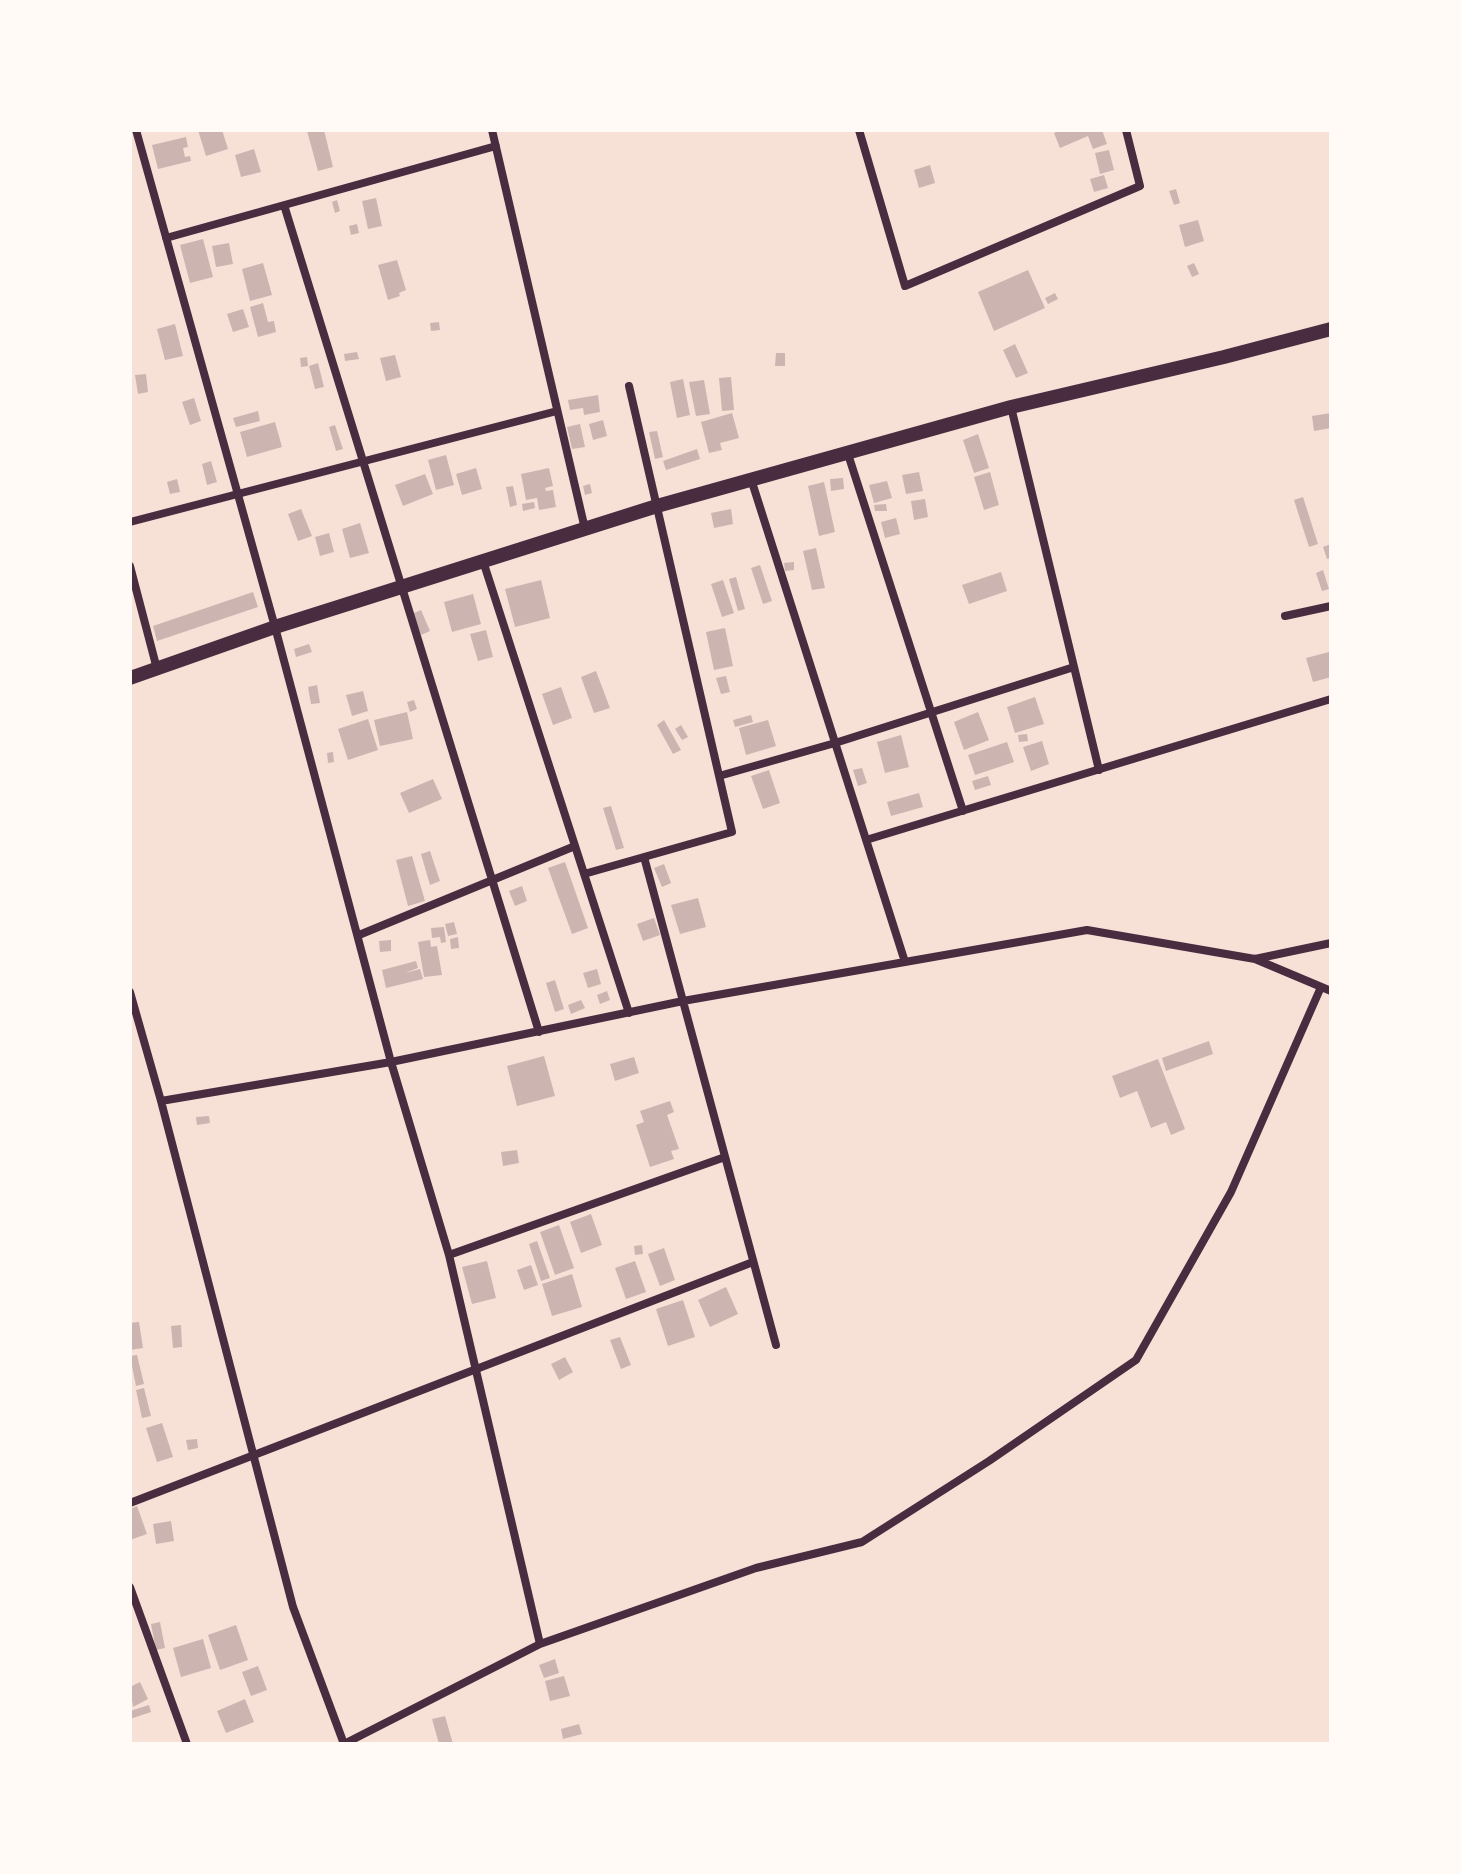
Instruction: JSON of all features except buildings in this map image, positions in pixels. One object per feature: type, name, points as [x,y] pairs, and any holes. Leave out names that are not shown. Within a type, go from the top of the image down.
[{"type":"main road","points":[[130,678],[275,627],[657,506],[1011,407],[1331,329]]},
{"type":"street","points":[[136,130],[275,627],[391,1062],[449,1255],[540,1644]]},
{"type":"street","points":[[492,130],[585,529]]},
{"type":"street","points":[[859,130],[905,286],[1140,186],[1126,130]]},
{"type":"street","points":[[166,238],[496,146]]},
{"type":"street","points":[[284,205],[539,1032]]},
{"type":"street","points":[[584,874],[732,832],[629,386]]},
{"type":"street","points":[[1011,407],[1099,770]]},
{"type":"street","points":[[130,522],[557,411]]},
{"type":"street","points":[[847,451],[963,811]]},
{"type":"street","points":[[751,479],[905,962]]},
{"type":"street","points":[[483,561],[629,1013]]},
{"type":"street","points":[[130,566],[157,669]]},
{"type":"street","points":[[1285,616],[1331,606]]},
{"type":"street","points":[[719,776],[835,743],[1074,667]]},
{"type":"street","points":[[866,840],[1331,699]]},
{"type":"street","points":[[359,935],[575,846]]},
{"type":"street","points":[[644,857],[776,1345]]},
{"type":"street","points":[[161,1101],[391,1062],[683,1001],[1087,930],[1255,959],[1331,991]]},
{"type":"street","points":[[1255,959],[1331,943]]},
{"type":"street","points":[[130,992],[293,1607],[344,1744],[540,1644],[756,1568],[862,1542],[989,1461],[1136,1360],[1231,1192],[1321,987]]},
{"type":"street","points":[[449,1255],[725,1157]]},
{"type":"street","points":[[130,1503],[753,1262]]},
{"type":"street","points":[[130,1587],[187,1744]]}]
